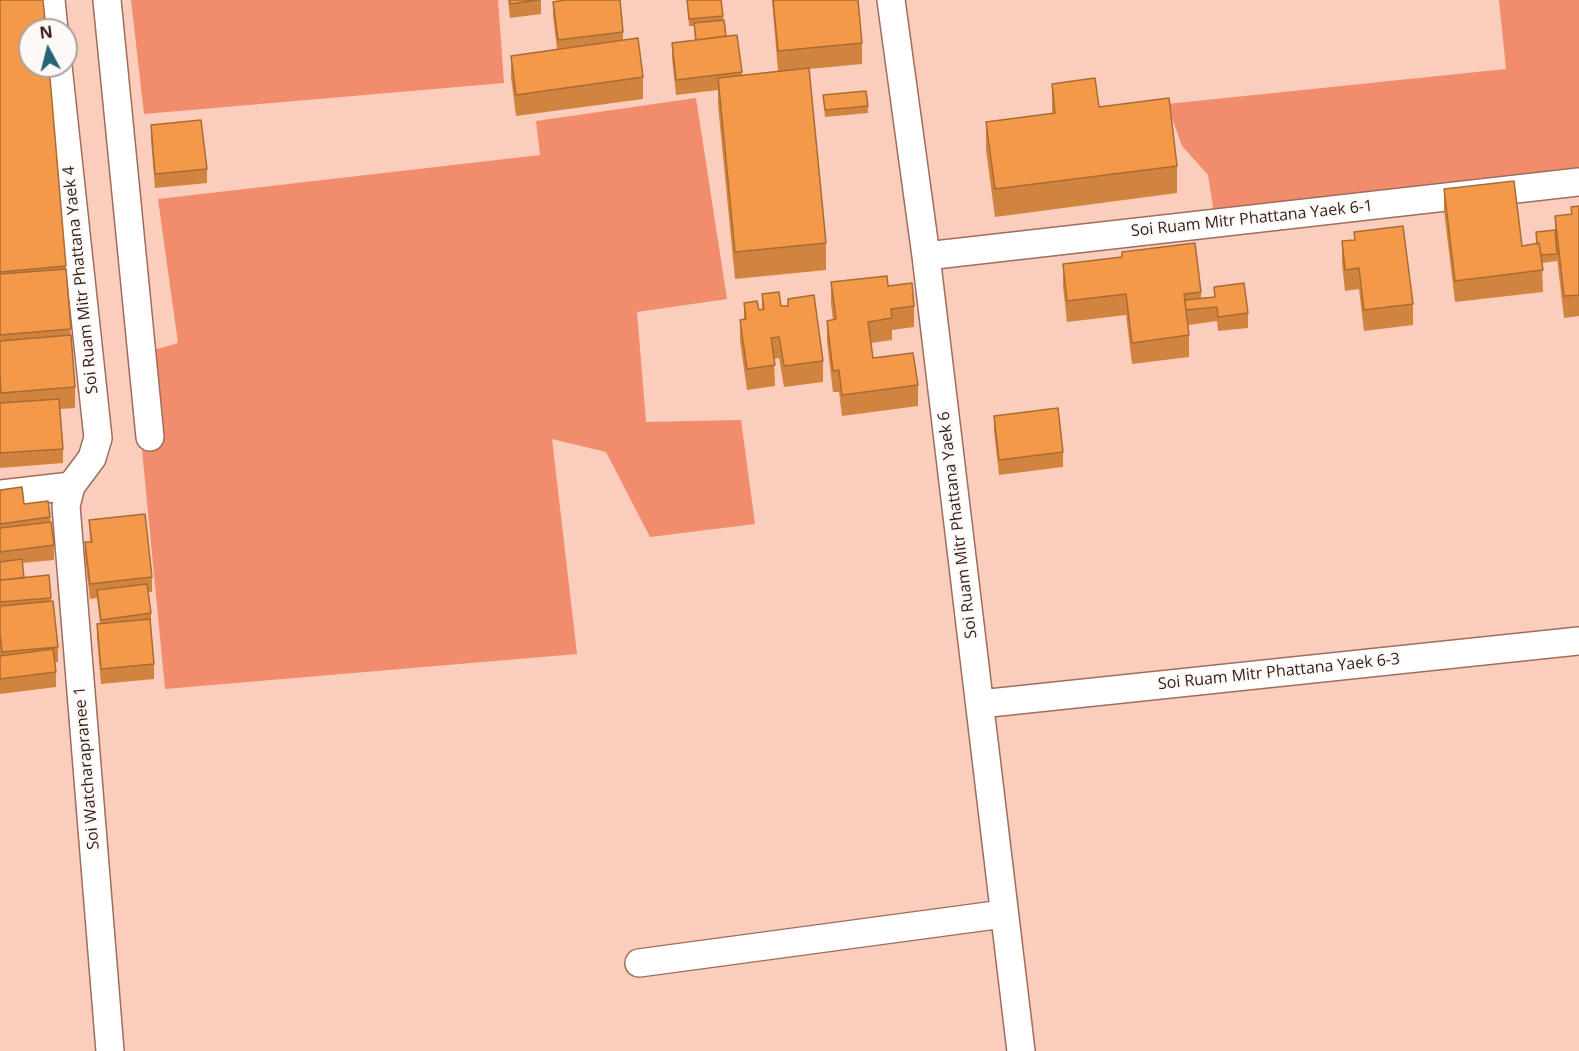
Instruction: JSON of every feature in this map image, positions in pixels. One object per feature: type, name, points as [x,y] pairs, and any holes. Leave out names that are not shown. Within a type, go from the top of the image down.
[{"type":"street","points":[[51,0],[53,18]]},
{"type":"street","points":[[106,0],[150,437]]},
{"type":"street","name":"Soi Ruam Mitr Phattana Yaek 6","points":[[891,0],[926,256],[1021,1051]]},
{"type":"street","name":"Soi Ruam Mitr Phattana Yaek 4","points":[[59,78],[98,438],[92,458],[70,486]]},
{"type":"street","name":"Soi Ruam Mitr Phattana Yaek 6-1","points":[[926,256],[1579,182]]},
{"type":"street","points":[[0,494],[70,486]]},
{"type":"street","name":"Soi Watcharapranee 1","points":[[70,486],[66,506],[110,1051]]},
{"type":"street","name":"Soi Ruam Mitr Phattana Yaek 6-3","points":[[980,704],[1579,641]]},
{"type":"street","points":[[639,963],[1003,914]]},
{"type":"shaded area","points":[[131,0],[498,0],[504,83],[144,114]]},
{"type":"shaded area","points":[[1499,0],[1579,0],[1579,168],[1214,213],[1208,175],[1182,146],[1167,104],[1506,69]]},
{"type":"shaded area","points":[[696,98],[727,299],[637,312],[646,422],[741,420],[755,524],[650,537],[606,452],[552,439],[577,654],[165,689],[133,356],[178,343],[158,199],[540,155],[536,121]]},
{"type":"building","points":[[0,0],[43,0],[45,18],[18,18],[18,78],[50,78],[66,266],[0,272]]},
{"type":"building","points":[[510,0],[539,0],[510,4]]},
{"type":"building","points":[[620,0],[623,32],[558,40],[553,2]]},
{"type":"building","points":[[687,0],[721,0],[723,16],[689,19]]},
{"type":"building","points":[[773,0],[858,0],[862,43],[778,51]]},
{"type":"building","points":[[724,20],[726,36],[696,40],[694,23]]},
{"type":"building","points":[[737,35],[742,72],[676,80],[672,43]]},
{"type":"building","points":[[638,38],[643,77],[516,95],[511,56]]},
{"type":"building","points":[[809,68],[826,243],[735,252],[718,78]]},
{"type":"building","points":[[1095,78],[1099,107],[1169,98],[1177,166],[995,189],[986,122],[1055,113],[1052,84]]},
{"type":"building","points":[[866,91],[868,106],[825,110],[823,95]]},
{"type":"building","points":[[201,120],[207,169],[155,174],[151,125]]},
{"type":"building","points":[[1514,181],[1522,246],[1539,243],[1543,270],[1455,281],[1444,189]]},
{"type":"building","points":[[1579,206],[1579,295],[1564,296],[1555,216],[1572,214],[1571,207]]},
{"type":"building","points":[[1403,226],[1413,304],[1364,310],[1359,268],[1345,270],[1342,241],[1355,240],[1354,232]]},
{"type":"building","points":[[1555,230],[1557,254],[1541,255],[1536,232]]},
{"type":"building","points":[[1195,243],[1201,292],[1184,294],[1189,335],[1132,343],[1126,294],[1067,301],[1063,264],[1122,257],[1122,252]]},
{"type":"building","points":[[66,269],[71,329],[0,335],[0,274]]},
{"type":"building","points":[[887,276],[888,286],[912,283],[914,306],[891,309],[892,318],[868,322],[873,358],[913,353],[918,385],[842,395],[839,370],[833,371],[827,321],[836,319],[831,282]]},
{"type":"building","points":[[1244,283],[1248,313],[1218,317],[1217,307],[1186,310],[1185,300],[1215,297],[1214,287]]},
{"type":"building","points":[[779,292],[781,306],[788,306],[788,299],[814,295],[823,361],[784,366],[779,337],[771,338],[775,365],[747,369],[740,320],[746,319],[744,303],[757,301],[759,310],[764,309],[762,294]]},
{"type":"building","points":[[71,335],[75,387],[1,393],[0,341]]},
{"type":"building","points":[[59,399],[63,449],[0,453],[0,403]]},
{"type":"building","points":[[1058,408],[1063,452],[999,460],[994,416]]},
{"type":"building","points":[[22,487],[24,504],[48,501],[50,517],[0,524],[0,490]]},
{"type":"building","points":[[145,514],[152,577],[90,584],[85,542],[92,542],[89,520]]},
{"type":"building","points":[[51,522],[54,545],[0,552],[0,528]]},
{"type":"building","points":[[22,559],[24,578],[0,580],[0,562]]},
{"type":"building","points":[[49,575],[51,598],[0,602],[0,580]]},
{"type":"building","points":[[147,584],[151,613],[101,620],[97,590]]},
{"type":"building","points":[[53,601],[58,647],[2,652],[0,606]]},
{"type":"building","points":[[150,619],[154,664],[101,669],[97,624]]},
{"type":"building","points":[[53,649],[56,672],[0,679],[0,656]]}]
